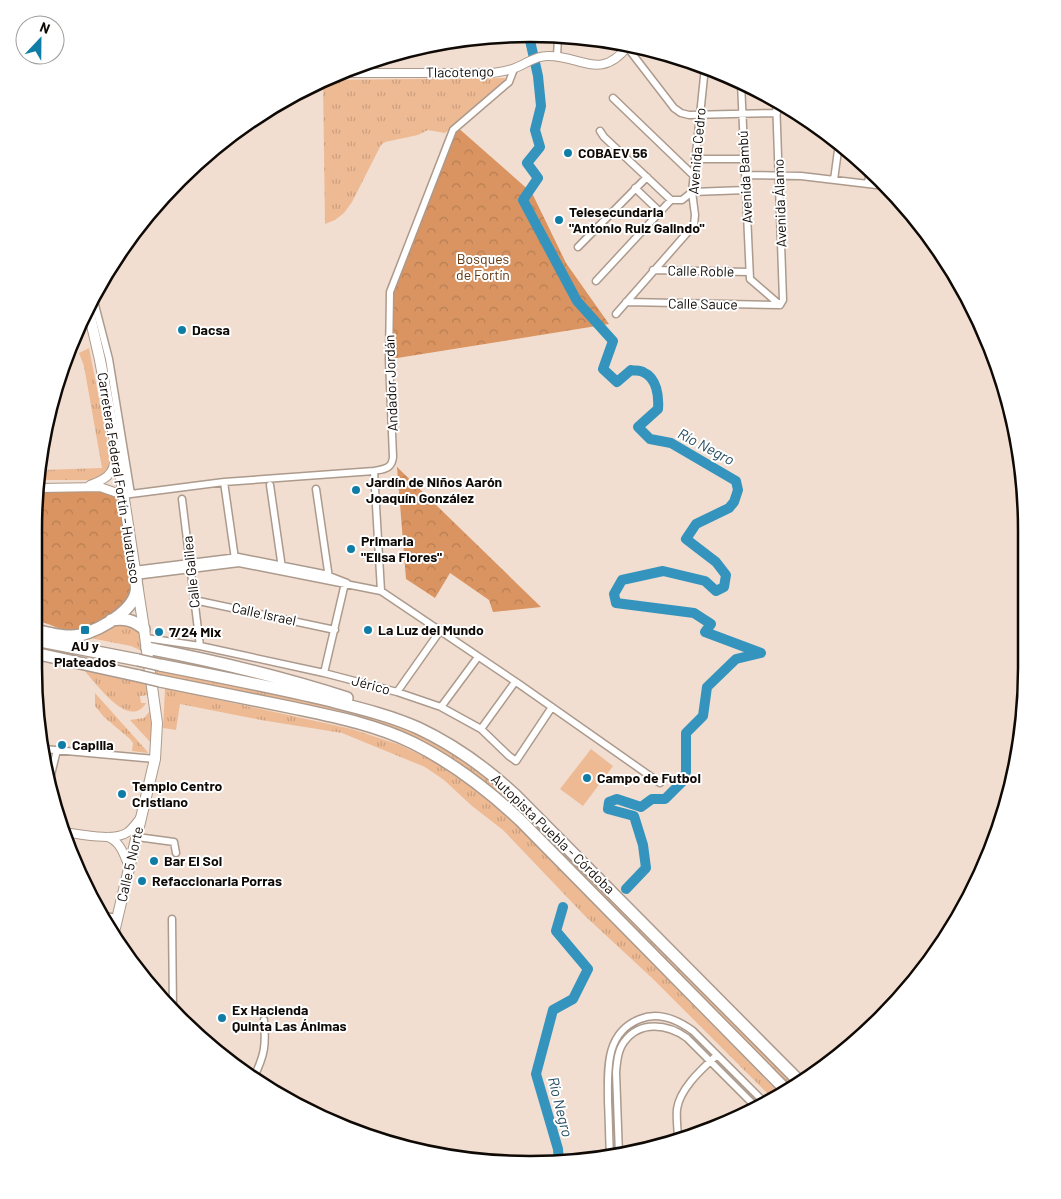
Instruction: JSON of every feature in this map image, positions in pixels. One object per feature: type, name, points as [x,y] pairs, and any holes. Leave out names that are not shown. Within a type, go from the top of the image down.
[{"type":"highway","points":[[42,631],[70,636],[91,632],[111,620],[130,604],[136,592],[135,576]]},
{"type":"highway","points":[[111,620],[131,620],[146,638],[210,661],[362,703],[392,718]]},
{"type":"highway","name":"Autopista Puebla - Córdoba","points":[[42,641],[310,696],[392,718],[416,727],[451,746],[483,767],[509,789],[796,1078]]},
{"type":"highway","name":"Autopista Puebla - Córdoba","points":[[42,655],[355,722],[411,742],[457,768],[488,791],[520,820],[782,1086]]},
{"type":"highway","points":[[42,659],[56,658]]},
{"type":"main road","name":"Carretera Federal Fortín - Huatusco","points":[[91,320],[127,495],[135,576],[146,638]]},
{"type":"main road","name":"Calle 5 Norte","points":[[116,925],[155,759],[157,723],[146,638]]},
{"type":"street","points":[[557,57],[558,44]]},
{"type":"street","name":"Tlacotengo","points":[[362,73],[492,73],[514,69],[538,57],[547,56],[579,63],[604,64],[617,58],[622,51]]},
{"type":"street","points":[[633,54],[674,108],[682,113],[700,115],[777,113]]},
{"type":"street","name":"Andador Jordán","points":[[127,495],[224,482],[374,471],[389,468],[393,462],[389,359],[390,292],[453,130],[509,82],[514,69]]},
{"type":"street","name":"Avenida Cedro","points":[[653,270],[694,225],[693,175],[704,75]]},
{"type":"street","name":"Avenida Bambú","points":[[741,91],[749,272]]},
{"type":"street","points":[[613,98],[693,175]]},
{"type":"street","name":"Avenida Álamo","points":[[777,110],[783,300],[780,305]]},
{"type":"street","points":[[600,131],[604,137],[671,200],[682,200],[692,192],[746,190]]},
{"type":"street","points":[[834,180],[838,152]]},
{"type":"street","points":[[695,159],[745,159]]},
{"type":"street","points":[[746,175],[779,175],[876,185]]},
{"type":"street","points":[[578,247],[647,177]]},
{"type":"street","points":[[868,184],[869,179]]},
{"type":"street","points":[[635,188],[660,212]]},
{"type":"street","points":[[596,281],[671,200]]},
{"type":"street","points":[[616,314],[653,270]]},
{"type":"street","name":"Calle Roble","points":[[653,270],[749,272]]},
{"type":"street","points":[[749,272],[750,279],[780,305]]},
{"type":"street","name":"Calle Sauce","points":[[626,302],[780,305]]},
{"type":"street","points":[[45,488],[100,487],[127,495],[109,359],[96,309]]},
{"type":"street","points":[[88,486],[101,481],[113,470],[116,447]]},
{"type":"street","points":[[374,471],[381,591]]},
{"type":"street","points":[[224,482],[235,560]]},
{"type":"street","points":[[270,485],[282,569]]},
{"type":"street","points":[[316,488],[329,579]]},
{"type":"street","name":"Calle Galilea","points":[[182,499],[200,646]]},
{"type":"street","points":[[135,576],[235,560],[381,591],[552,707],[660,784]]},
{"type":"street","points":[[324,673],[346,583]]},
{"type":"street","name":"Calle Israel","points":[[194,600],[335,630]]},
{"type":"street","points":[[397,692],[440,631]]},
{"type":"street","name":"Jérico","points":[[146,638],[200,646],[324,673],[397,692],[441,707],[481,729],[516,761],[552,707]]},
{"type":"street","points":[[441,707],[478,657]]},
{"type":"street","points":[[481,729],[515,682]]},
{"type":"street","points":[[50,749],[155,759]]},
{"type":"street","points":[[53,766],[56,750]]},
{"type":"street","points":[[71,833],[108,837],[125,834],[142,816]]},
{"type":"street","points":[[108,837],[120,846],[130,867]]},
{"type":"street","points":[[137,837],[174,842],[176,853]]},
{"type":"street","points":[[111,917],[118,918]]},
{"type":"street","points":[[172,920],[173,1000]]},
{"type":"street","points":[[610,1150],[609,1055],[618,1035],[627,1026],[642,1018],[650,1016],[668,1017],[682,1023],[693,1031],[760,1098]]},
{"type":"street","points":[[256,1072],[264,1057],[266,1038],[264,1020]]},
{"type":"street","points":[[619,1148],[616,1072],[620,1049],[630,1036],[646,1027],[664,1026],[687,1038],[752,1103]]},
{"type":"street","points":[[678,1134],[677,1110],[680,1096],[717,1055]]},
{"type":"green space","points":[[505,78],[506,81],[445,133],[428,130],[418,135],[385,142],[381,145],[352,202],[344,213],[335,220],[325,224],[323,89],[345,80]]},
{"type":"green space","name":"Bosques de Fortín","points":[[456,126],[532,193],[566,263],[609,324],[391,359],[390,292]]},
{"type":"green space","points":[[89,348],[111,459],[109,467],[103,475],[94,480],[46,480],[47,470],[102,468],[84,366],[79,353]]},
{"type":"green space","points":[[397,467],[541,607],[493,612],[489,600],[450,573],[435,598],[406,579]]},
{"type":"green space","points":[[102,490],[118,497],[122,504],[132,592],[128,600],[115,612],[83,629],[65,629],[42,622],[42,530],[45,491]]},
{"type":"green space","points":[[118,622],[139,628],[142,651],[131,646],[90,638]]},
{"type":"green space","points":[[153,667],[372,715],[413,731],[463,758],[508,793],[792,1080],[785,1084],[502,798],[430,747],[154,675]]},
{"type":"green space","points":[[83,669],[147,682],[149,695],[140,696],[141,703],[146,703],[139,710],[131,711],[122,708],[104,693]]},
{"type":"green space","points":[[165,688],[352,729],[400,745],[431,760],[456,775],[484,796],[517,826],[776,1090],[768,1094],[652,978],[585,916],[503,830],[472,806],[444,780],[425,767],[342,733],[180,704],[176,730],[163,728]]},
{"type":"green space","points":[[95,693],[148,753],[132,751],[133,743],[130,739],[104,717],[95,706]]},
{"type":"green space","points":[[150,711],[151,743],[130,720],[144,718]]},
{"type":"green space","name":"Campo de Futbol","points":[[591,749],[613,766],[583,806],[560,789]]},
{"type":"waterway","name":"Río Negro","points":[[530,42],[538,76],[541,106],[535,130],[540,147],[527,163],[538,178],[523,200],[577,301],[613,341],[603,369],[617,382],[631,370],[643,372],[654,383],[658,399],[658,409],[638,427],[650,439],[671,443],[736,481],[738,490],[734,502],[729,508],[696,524],[686,539],[716,562],[726,575],[724,587],[716,591],[705,581],[663,571],[622,580],[614,594],[616,603],[694,613],[711,624],[705,632],[761,653],[736,659],[707,687],[703,716],[686,733],[686,772],[682,782],[665,799],[652,799],[641,807],[617,799],[609,802],[608,809],[634,816],[643,845],[646,868],[626,889]]},
{"type":"waterway","name":"Río Negro","points":[[558,1155],[536,1074],[553,1010],[573,999],[588,969],[556,931],[563,907]]},
{"type":"place","name":"COBAEV 56","points":[[568,153]]},
{"type":"place","name":"Telesecundaria \"Antonio Ruiz Galindo\"","points":[[559,220]]},
{"type":"place","name":"Dacsa","points":[[182,330]]},
{"type":"place","name":"Jardín de Niños Aarón Joaquín González","points":[[356,490]]},
{"type":"place","name":"Primaria \"Elisa Flores\"","points":[[351,549]]},
{"type":"place","name":"AU y Plateados","points":[[85,630]]},
{"type":"place","name":"La Luz del Mundo","points":[[368,630]]},
{"type":"place","name":"7/24 Mix","points":[[159,632]]},
{"type":"place","name":"Capilla","points":[[62,745]]},
{"type":"place","name":"Campo de Futbol","points":[[587,778]]},
{"type":"place","name":"Templo Centro Cristiano","points":[[122,794]]},
{"type":"place","name":"Bar El Sol","points":[[154,861]]},
{"type":"place","name":"Refaccionaria Porras","points":[[142,881]]},
{"type":"place","name":"Ex Hacienda Quinta Las Ánimas","points":[[222,1018]]}]
